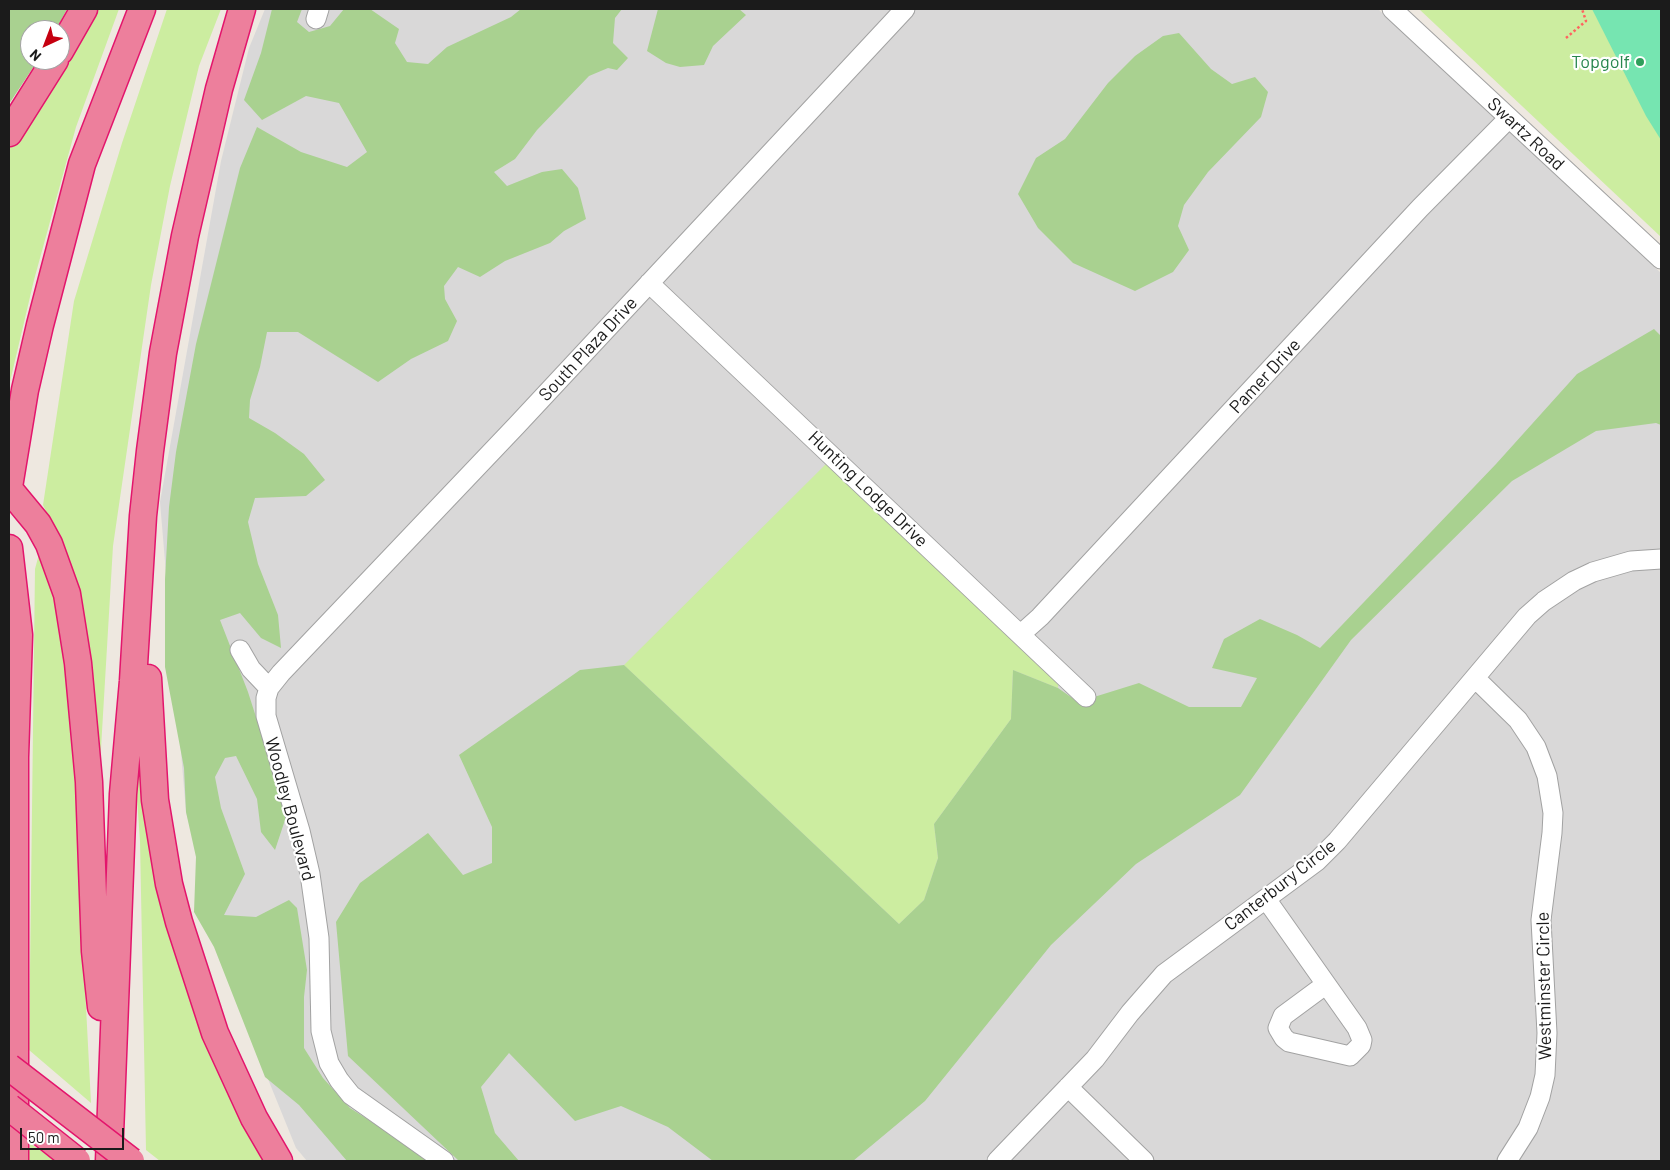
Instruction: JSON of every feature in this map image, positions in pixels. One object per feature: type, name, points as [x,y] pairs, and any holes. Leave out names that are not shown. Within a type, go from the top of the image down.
[{"type":"highway","points":[[70,34],[84,9]]},
{"type":"highway","points":[[110,1099],[95,951],[89,782],[78,663],[67,594],[49,544],[38,524],[9,488],[26,390],[40,325],[74,190],[82,164],[142,9]]},
{"type":"highway","points":[[109,1161],[123,794],[150,451],[171,306],[196,182],[242,9]]},
{"type":"highway","points":[[9,133],[49,70]]},
{"type":"highway","points":[[9,548],[19,635],[16,757],[15,1161]]},
{"type":"highway","points":[[138,590],[147,659],[155,800],[169,884],[179,922],[215,1033],[254,1118],[279,1161]]},
{"type":"highway","points":[[9,1067],[131,1161]]},
{"type":"highway","points":[[9,1107],[77,1161]]},
{"type":"street","name":"South Plaza Drive","points":[[270,688],[281,673],[905,9]]},
{"type":"street","name":"Swartz Road","points":[[1392,9],[1661,259]]},
{"type":"street","name":"Pamer Drive","points":[[1021,634],[1040,617],[1420,208],[1509,118]]},
{"type":"street","name":"Hunting Lodge Drive","points":[[649,283],[1086,697]]},
{"type":"street","name":"Canterbury Circle","points":[[997,1161],[1095,1059],[1130,1013],[1164,974],[1317,861],[1337,841],[1528,616],[1544,601],[1574,581],[1616,565],[1661,559]]},
{"type":"street","points":[[240,650],[251,669],[270,688]]},
{"type":"street","name":"Westminster Circle","points":[[1476,678],[1518,720],[1536,747],[1547,776],[1553,814],[1540,920],[1547,1032],[1544,1075],[1540,1097],[1528,1128],[1507,1161]]},
{"type":"street","name":"Woodley Boulevard","points":[[270,688],[266,698],[266,716],[300,831],[310,874],[319,938],[321,1031],[331,1067],[351,1094],[444,1161]]},
{"type":"street","points":[[1266,899],[1325,985]]},
{"type":"street","points":[[1068,1087],[1144,1161]]},
{"type":"path","points":[[1566,38],[1586,21],[1582,9]]},
{"type":"shaded area","points":[[265,9],[1378,9],[1661,273],[1661,1161],[307,1161],[296,1148],[235,998],[186,812],[160,502],[221,161],[249,48]]},
{"type":"green space","points":[[9,9],[67,9],[61,20],[20,20],[20,70],[31,70],[9,104]]},
{"type":"green space","points":[[93,9],[119,9],[76,127],[34,280],[9,386],[9,147],[27,121],[57,70],[70,70],[70,48]]},
{"type":"green space","points":[[167,9],[221,9],[199,66],[170,186],[151,285],[113,546],[98,799],[83,606],[62,543],[43,505],[74,301],[122,143]]},
{"type":"green space","points":[[272,9],[302,9],[297,22],[309,32],[330,26],[344,9],[370,9],[399,29],[395,43],[407,62],[428,64],[447,47],[511,17],[521,9],[622,9],[615,18],[613,43],[628,58],[617,70],[608,68],[589,76],[537,130],[515,159],[494,172],[507,186],[542,172],[562,169],[578,188],[586,219],[564,231],[550,243],[505,261],[480,277],[458,267],[444,286],[445,299],[457,321],[448,341],[411,359],[378,382],[298,332],[267,332],[260,367],[250,400],[249,418],[275,433],[304,454],[325,480],[306,496],[255,498],[248,522],[258,564],[278,615],[281,648],[261,638],[240,613],[220,620],[248,692],[287,814],[275,850],[261,832],[257,799],[236,756],[225,758],[215,777],[221,808],[245,874],[224,915],[256,917],[289,900],[297,908],[307,970],[304,997],[304,1048],[323,1078],[350,1108],[433,1161],[347,1161],[299,1105],[265,1077],[214,947],[194,912],[196,857],[186,812],[184,768],[165,667],[165,579],[169,507],[176,452],[196,344],[240,168],[257,127],[301,152],[347,167],[367,152],[339,103],[306,96],[262,120],[244,100],[261,53]]},
{"type":"green space","points":[[658,9],[739,9],[746,15],[713,46],[704,65],[680,67],[666,63],[647,51]]},
{"type":"green space","points":[[1419,9],[1661,9],[1661,237]]},
{"type":"green space","name":"Topgolf","points":[[1592,9],[1661,9],[1661,140],[1646,116]]},
{"type":"green space","points":[[1179,33],[1211,69],[1232,84],[1255,77],[1268,92],[1261,117],[1208,172],[1184,205],[1178,226],[1189,250],[1173,272],[1135,291],[1073,263],[1038,228],[1018,194],[1036,158],[1065,139],[1108,83],[1135,56],[1163,36]]},
{"type":"green space","points":[[1654,329],[1661,336],[1661,425],[1656,423],[1596,431],[1512,481],[1351,640],[1240,795],[1136,864],[1051,945],[925,1101],[853,1161],[713,1161],[668,1127],[621,1106],[575,1121],[509,1053],[481,1087],[495,1133],[519,1161],[459,1161],[348,1056],[336,922],[360,883],[428,833],[463,875],[492,863],[492,827],[459,755],[580,670],[624,665],[899,924],[924,900],[938,858],[934,824],[1011,719],[1013,670],[1058,688],[1078,702],[1139,683],[1189,707],[1241,707],[1257,678],[1212,668],[1224,639],[1260,619],[1297,635],[1320,648],[1496,464],[1577,374]]},
{"type":"green space","points":[[826,464],[1059,677],[1058,688],[1013,670],[1011,719],[934,824],[938,858],[924,900],[899,924],[624,665]]},
{"type":"green space","points":[[39,554],[62,617],[78,731],[84,968],[91,1103],[29,1050],[35,569]]},
{"type":"green space","points":[[145,759],[173,919],[272,1161],[160,1161],[146,1150],[140,841],[135,771]]},
{"type":"green space","points":[[30,1143],[55,1161],[28,1161]]},
{"type":"place","name":"Topgolf","points":[[1640,62]]}]
